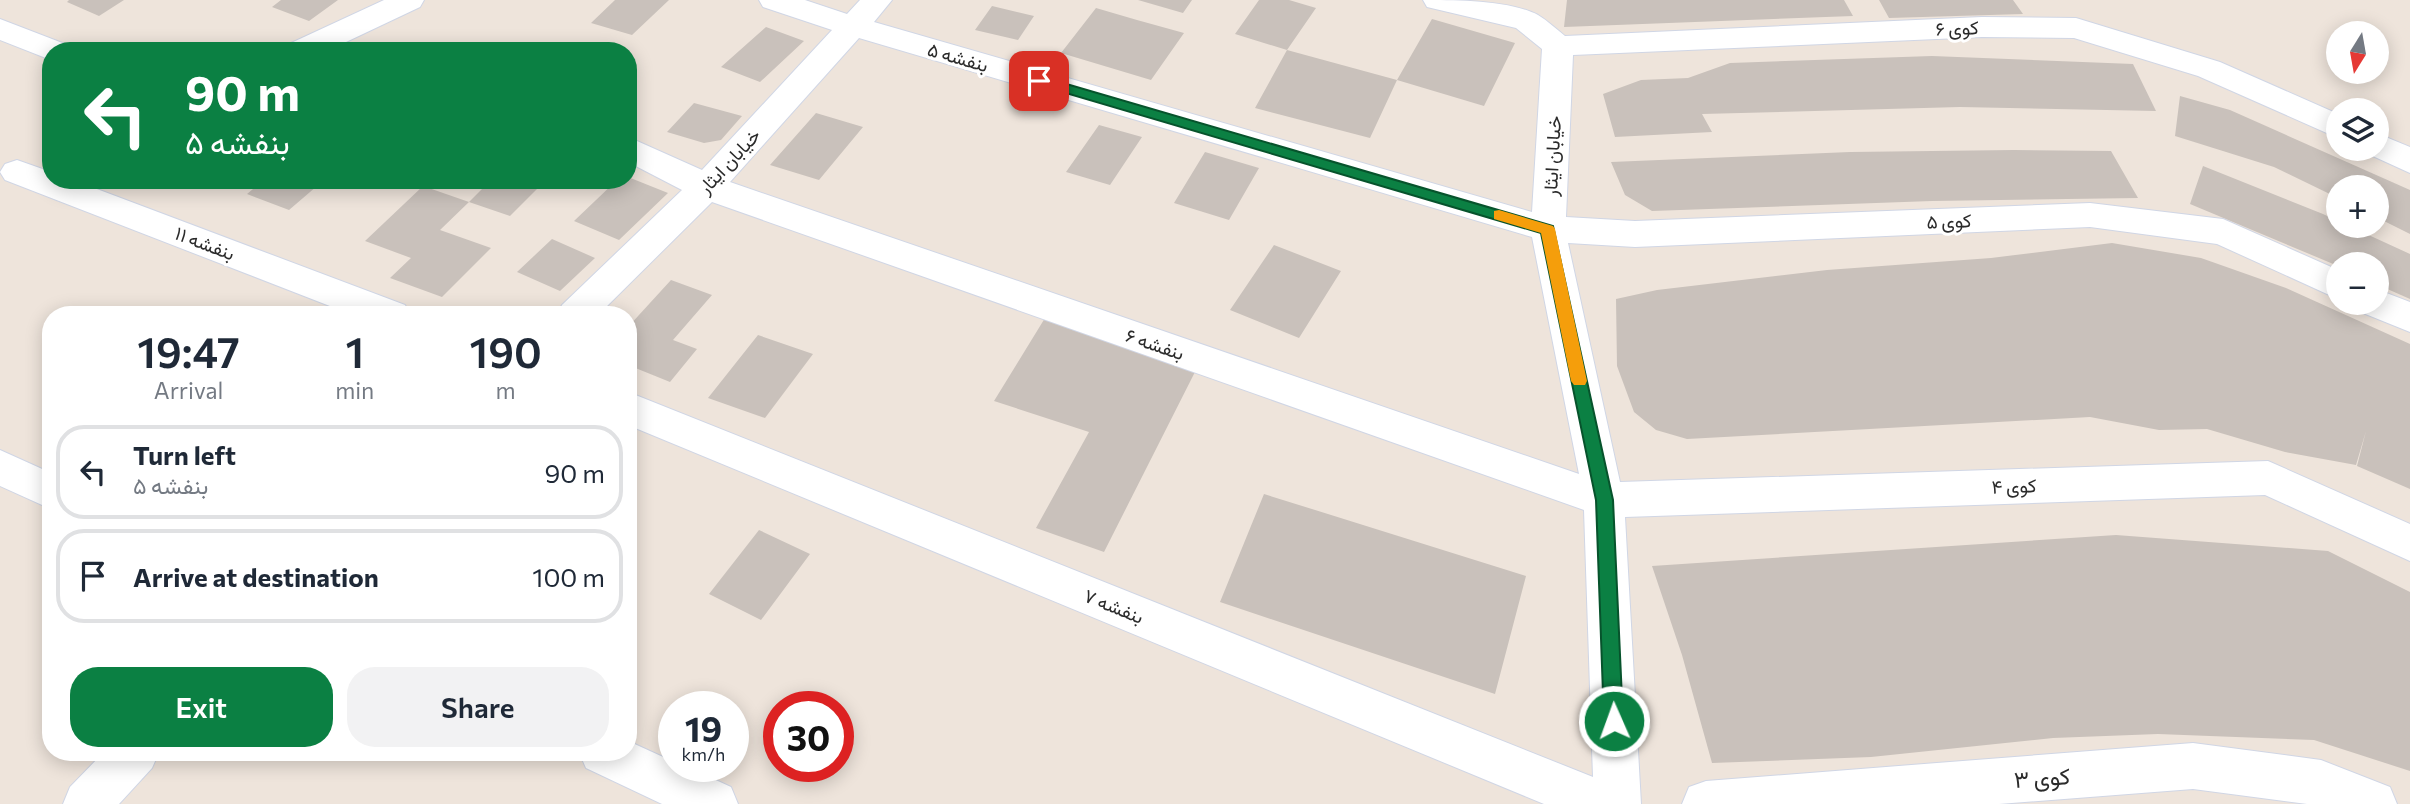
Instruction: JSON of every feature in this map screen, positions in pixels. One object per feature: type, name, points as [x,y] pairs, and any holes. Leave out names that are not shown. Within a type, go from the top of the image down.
[{"type":"street","points":[[324,42],[409,0]]},
{"type":"street","name":"بنفشه ۵","points":[[774,0],[852,26],[1548,229]]},
{"type":"street","name":"خیابان ایثار","points":[[584,306],[706,187],[877,0]]},
{"type":"street","points":[[1438,0],[1530,11],[1558,46]]},
{"type":"street","name":"کوی ۶","points":[[1558,46],[1982,27],[2076,28],[2209,69],[2326,122]]},
{"type":"street","points":[[0,29],[42,46]]},
{"type":"street","points":[[334,38],[345,42]]},
{"type":"street","name":"خیابان ایثار","points":[[1558,46],[1548,229],[1604,500],[1617,804]]},
{"type":"street","points":[[2389,150],[2410,161]]},
{"type":"street","name":"بنفشه ۶","points":[[637,152],[706,187],[1604,500]]},
{"type":"street","points":[[8,176],[42,160]]},
{"type":"street","name":"بنفشه ۱۱","points":[[8,176],[42,188]]},
{"type":"street","name":"بنفشه ۱۱","points":[[44,189],[367,306]]},
{"type":"street","name":"کوی ۵","points":[[1548,229],[1635,234],[2090,215],[2223,232],[2326,279]]},
{"type":"street","points":[[2389,309],[2410,318]]},
{"type":"street","name":"بنفشه ۷","points":[[637,412],[1601,804]]},
{"type":"street","points":[[0,467],[42,488]]},
{"type":"street","name":"کوی ۴","points":[[1604,500],[2268,478],[2410,543]]},
{"type":"street","points":[[87,804],[128,761]]},
{"type":"street","points":[[621,761],[714,804]]},
{"type":"street","name":"کوی ۳","points":[[1706,804],[2193,766],[2321,783],[2373,804]]},
{"type":"building","points":[[124,0],[99,16],[67,2]]},
{"type":"building","points":[[281,0],[338,0],[309,21],[272,7]]},
{"type":"building","points":[[615,0],[669,0],[632,35],[591,23]]},
{"type":"building","points":[[1138,0],[1192,0],[1183,13]]},
{"type":"building","points":[[1259,0],[1289,0],[1316,8],[1287,50],[1235,34]]},
{"type":"building","points":[[1567,0],[1844,0],[1853,16],[1564,27]]},
{"type":"building","points":[[1879,0],[2013,0],[2023,14],[1889,18]]},
{"type":"building","points":[[992,6],[1034,16],[1018,40],[975,30]]},
{"type":"building","points":[[1096,8],[1184,33],[1151,80],[1061,53]]},
{"type":"building","points":[[1432,19],[1515,43],[1484,106],[1397,80]]},
{"type":"building","points":[[766,27],[804,41],[760,82],[721,67]]},
{"type":"building","points":[[1287,50],[1397,80],[1370,138],[1255,108]]},
{"type":"building","points":[[1932,56],[2133,64],[2156,111],[1960,107],[1702,114],[1712,132],[1615,137],[1603,94],[1641,80],[1688,78],[1730,63]]},
{"type":"building","points":[[2180,96],[2230,110],[2326,153],[2326,161],[2345,161],[2376,175],[2326,175],[2326,192],[2274,167],[2175,136]]},
{"type":"building","points":[[694,103],[742,116],[721,140],[704,143],[667,132]]},
{"type":"building","points":[[816,113],[863,127],[819,180],[770,165]]},
{"type":"building","points":[[1099,125],[1142,137],[1110,185],[1066,172]]},
{"type":"building","points":[[2111,151],[2138,198],[1932,201],[1652,211],[1625,195],[1611,162],[1850,152]]},
{"type":"building","points":[[1205,152],[1259,168],[1229,220],[1174,203]]},
{"type":"building","points":[[2203,166],[2323,214],[2326,215],[2326,238],[2375,238],[2410,254],[2410,299],[2389,290],[2389,252],[2326,252],[2326,261],[2190,204]]},
{"type":"building","points":[[637,181],[668,193],[619,240],[574,221],[608,189],[637,189]]},
{"type":"building","points":[[2389,181],[2410,190],[2410,234],[2389,224]]},
{"type":"building","points":[[253,189],[314,189],[289,210],[247,194]]},
{"type":"building","points":[[420,189],[432,189],[469,202],[440,230],[491,248],[442,297],[390,278],[411,258],[365,241]]},
{"type":"building","points":[[482,189],[537,189],[510,216],[469,202]]},
{"type":"building","points":[[552,239],[595,258],[560,291],[517,272]]},
{"type":"building","points":[[2112,243],[2201,258],[2286,288],[2326,306],[2326,315],[2346,315],[2410,344],[2410,489],[2357,466],[2366,431],[2356,465],[2285,452],[2207,429],[2159,430],[2090,417],[1687,439],[1656,430],[1634,412],[1617,366],[1616,299],[1657,290],[1827,270],[1991,258]]},
{"type":"building","points":[[1274,245],[1341,271],[1299,338],[1230,310]]},
{"type":"building","points":[[671,280],[712,295],[673,340],[697,349],[670,382],[637,369],[637,317]]},
{"type":"building","points":[[1045,318],[1198,366],[1104,552],[1036,528],[1089,432],[994,401]]},
{"type":"building","points":[[758,335],[813,354],[765,418],[708,398]]},
{"type":"building","points":[[1264,494],[1526,576],[1495,694],[1220,602]]},
{"type":"building","points":[[759,530],[810,554],[761,620],[709,594]]},
{"type":"building","points":[[2116,535],[2328,551],[2410,592],[2410,771],[2314,740],[2158,734],[2053,738],[1871,757],[1712,763],[1682,655],[1652,566]]},
{"type":"slow traffic","points":[[1499,215],[1548,229],[1579,381]]},
{"type":"route","points":[[1039,81],[1548,229],[1604,500],[1614,721]]}]
